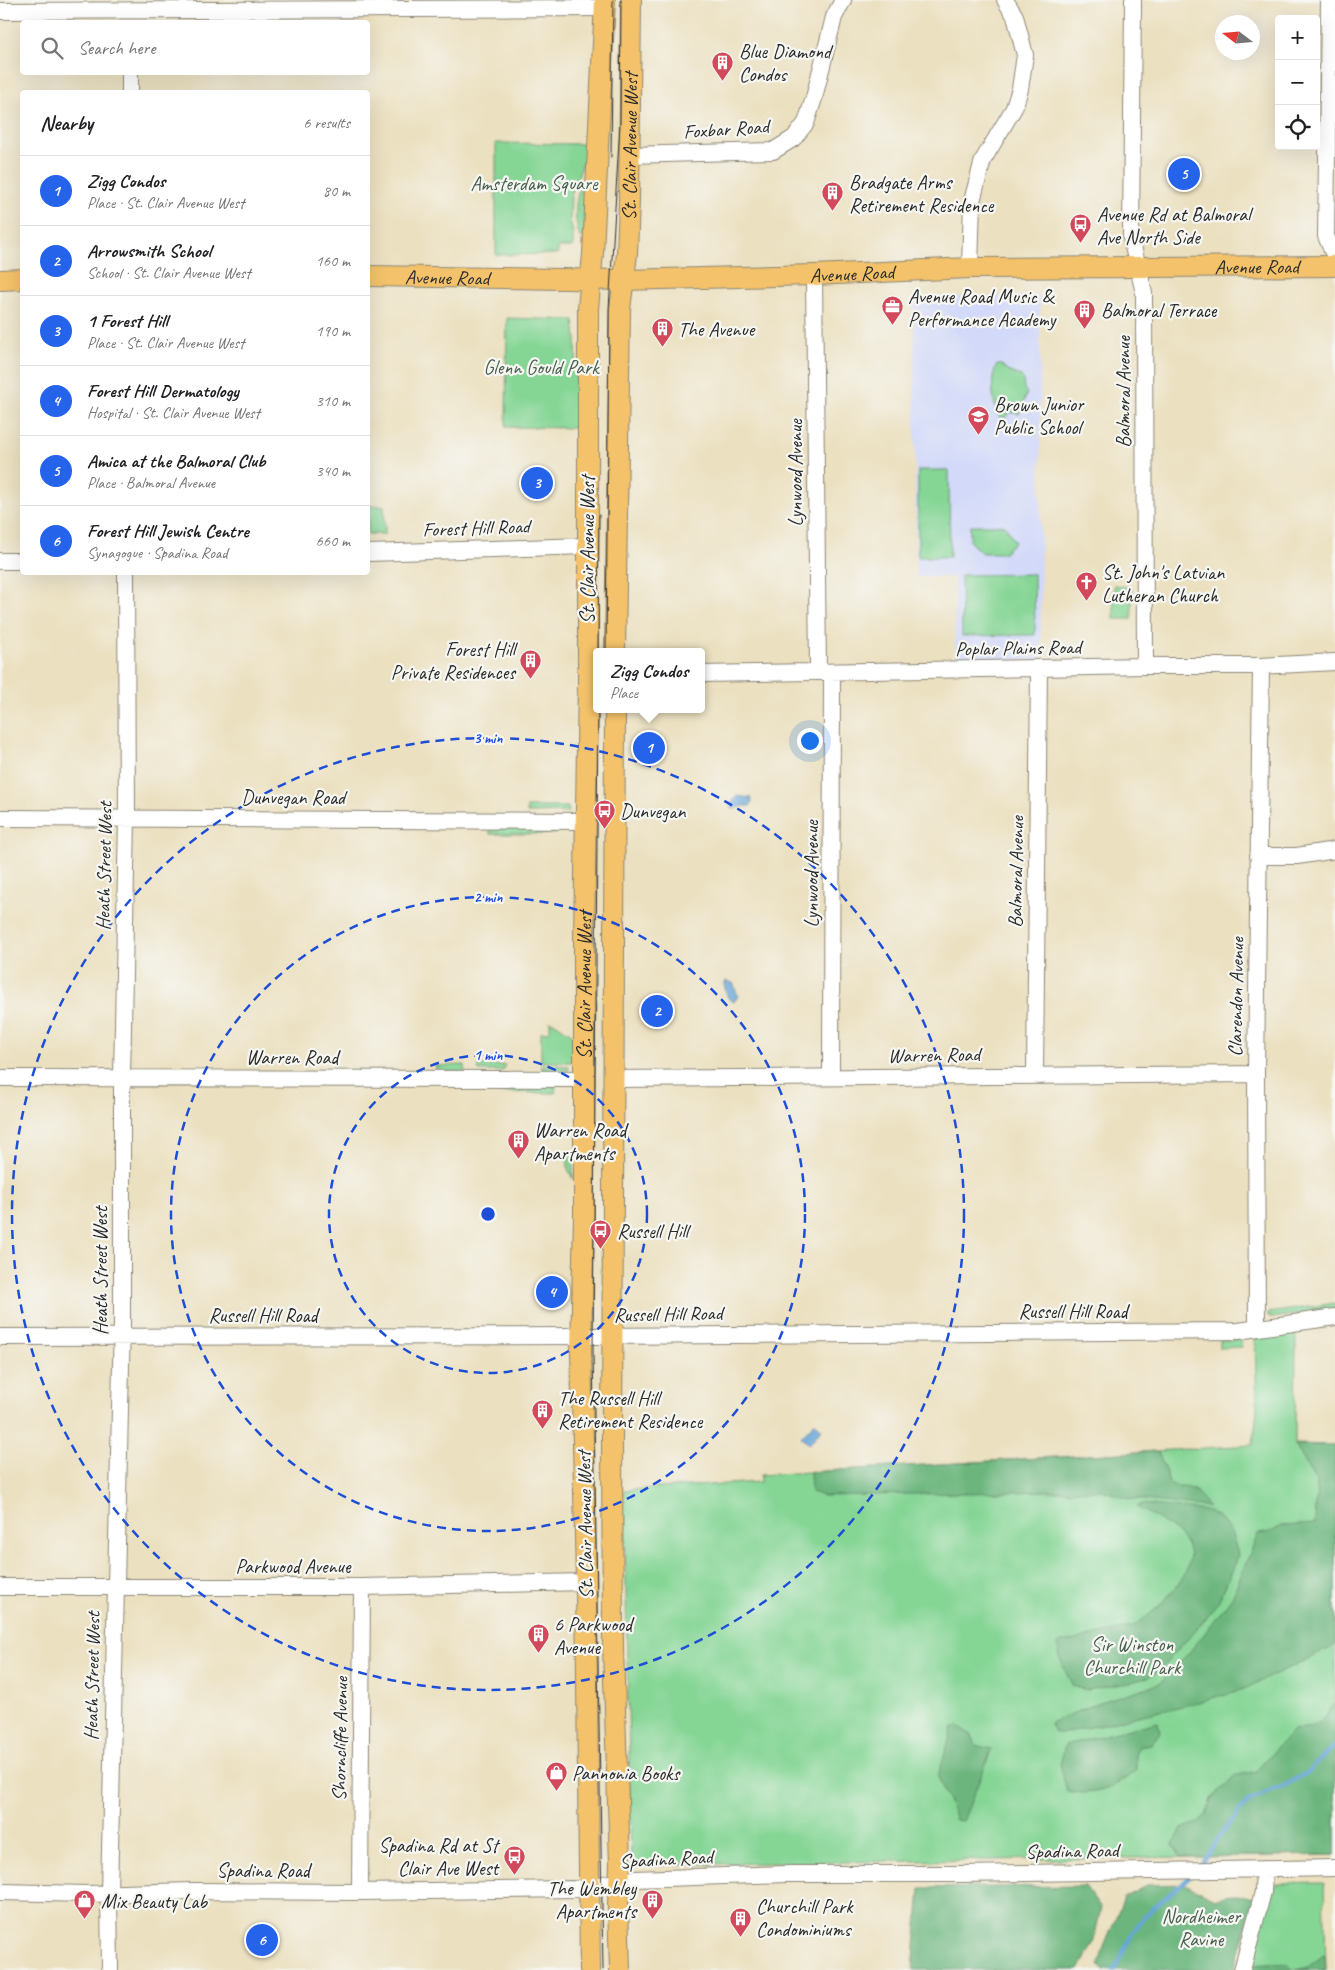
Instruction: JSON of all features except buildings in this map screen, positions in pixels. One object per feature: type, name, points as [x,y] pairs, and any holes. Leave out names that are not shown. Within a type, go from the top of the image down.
[{"type":"main road","name":"St. Clair Avenue West","points":[[616,648],[620,309],[627,254],[631,0]]},
{"type":"main road","name":"St. Clair Avenue West","points":[[590,1970],[586,1582],[581,1336],[584,1214],[586,546],[590,280],[593,253],[605,4]]},
{"type":"main road","name":"Avenue Road","points":[[370,276],[623,280],[814,275],[970,268],[1335,266]]},
{"type":"main road","points":[[0,280],[20,279]]},
{"type":"main road","name":"St. Clair Avenue West","points":[[615,713],[613,1648],[620,1882],[620,1970]]},
{"type":"main road","points":[[584,915],[616,916]]},
{"type":"street","name":"Foxbar Road","points":[[630,155],[772,151],[794,138],[806,123],[834,17],[843,0]]},
{"type":"street","points":[[970,268],[972,201],[983,160],[1014,108],[1025,55],[1016,16],[1005,0]]},
{"type":"street","name":"Balmoral Avenue","points":[[1133,0],[1131,238],[1144,293],[1145,666]]},
{"type":"street","points":[[1329,0],[1326,236],[1335,257]]},
{"type":"street","points":[[0,11],[130,11],[605,4]]},
{"type":"street","points":[[130,75],[130,90]]},
{"type":"street","name":"Lynwood Avenue","points":[[814,275],[825,671],[831,1078]]},
{"type":"street","name":"Forest Hill Road","points":[[370,553],[586,546]]},
{"type":"street","points":[[0,561],[20,561]]},
{"type":"street","name":"Heath Street West","points":[[110,1970],[109,1894],[121,1337],[122,1078],[127,818],[126,575]]},
{"type":"street","name":"Poplar Plains Road","points":[[705,674],[1145,666],[1261,666],[1335,662]]},
{"type":"street","name":"Clarendon Avenue","points":[[1257,1328],[1256,1074],[1261,666]]},
{"type":"street","name":"Balmoral Avenue","points":[[1035,1075],[1039,669]]},
{"type":"street","name":"Dunvegan Road","points":[[0,818],[586,821]]},
{"type":"street","points":[[1258,856],[1297,856],[1335,850]]},
{"type":"street","name":"Warren Road","points":[[613,1078],[1256,1074]]},
{"type":"street","name":"Warren Road","points":[[0,1078],[584,1079]]},
{"type":"street","name":"Russell Hill Road","points":[[0,1337],[613,1336],[1218,1331],[1257,1328],[1335,1317]]},
{"type":"street","name":"Parkwood Avenue","points":[[0,1587],[362,1588],[586,1582]]},
{"type":"street","name":"Shorncliffe Avenue","points":[[360,1892],[362,1588]]},
{"type":"street","name":"Spadina Road","points":[[0,1892],[109,1894],[193,1891],[360,1892],[575,1889],[634,1879],[787,1874],[1019,1873],[1335,1868]]},
{"type":"street","points":[[1242,1970],[1263,1892],[1264,1869]]},
{"type":"shaded area","name":"Brown Junior Public School","points":[[1040,296],[1041,657],[1043,660],[955,661],[954,577],[916,577],[914,297]]},
{"type":"green space","name":"Amsterdam Square","points":[[496,143],[590,144],[571,195],[570,220],[573,233],[573,247],[558,247],[558,254],[496,255]]},
{"type":"green space","points":[[587,168],[585,237],[580,237],[577,228],[576,202]]},
{"type":"green space","name":"Glenn Gould Park","points":[[507,318],[574,320],[577,428],[506,427]]},
{"type":"green space","points":[[997,365],[1002,365],[1007,371],[1021,376],[1023,379],[1024,389],[1027,393],[1019,414],[1010,412],[1005,418],[999,417],[993,391],[993,377]]},
{"type":"green space","points":[[918,470],[949,470],[950,557],[918,557]]},
{"type":"green space","points":[[370,506],[384,506],[385,534],[370,534]]},
{"type":"green space","points":[[970,525],[1005,525],[1015,542],[1003,553],[982,553],[970,542]]},
{"type":"green space","points":[[1034,574],[1035,635],[962,636],[961,575]]},
{"type":"green space","points":[[1114,585],[1132,588],[1132,619],[1114,619]]},
{"type":"green space","points":[[527,807],[568,807],[569,812],[527,813]]},
{"type":"green space","points":[[490,828],[557,828],[555,834],[490,834]]},
{"type":"green space","points":[[550,1021],[573,1035],[572,1062],[541,1062],[541,1032],[547,1032],[550,1029]]},
{"type":"green space","points":[[465,1065],[464,1072],[437,1072],[435,1066]]},
{"type":"green space","points":[[505,1065],[503,1071],[479,1071],[478,1066]]},
{"type":"green space","points":[[541,1065],[569,1066],[569,1070],[544,1072]]},
{"type":"green space","points":[[556,1086],[555,1093],[490,1092],[493,1087]]},
{"type":"green space","points":[[567,1151],[573,1151],[573,1179],[568,1169]]},
{"type":"green space","points":[[1335,1303],[1335,1309],[1272,1318],[1267,1315],[1269,1313]]},
{"type":"green space","name":"Sir Winston Churchill Park","points":[[1296,1333],[1295,1444],[1335,1445],[1335,1855],[640,1865],[633,1862],[631,1857],[624,1490],[760,1482],[760,1475],[1253,1445],[1257,1411],[1255,1338]]},
{"type":"green space","points":[[1220,1340],[1241,1340],[1242,1347],[1220,1348]]},
{"type":"green space","points":[[1295,1445],[1335,1445],[1335,1644],[1331,1648],[1244,1689],[1191,1704],[1064,1733],[1054,1733],[1050,1723],[1100,1702],[1159,1684],[1171,1673],[1202,1637],[1232,1597],[1258,1534],[1271,1532],[1281,1526],[1315,1524],[1317,1483]]},
{"type":"green space","points":[[1158,1451],[1170,1484],[1176,1487],[1187,1487],[1195,1491],[1208,1507],[1126,1498],[1102,1490],[824,1496],[811,1492],[810,1472]]},
{"type":"green space","points":[[1142,1504],[1208,1511],[1219,1517],[1231,1532],[1238,1554],[1236,1562],[1219,1600],[1206,1618],[1161,1669],[1148,1677],[1133,1682],[1087,1690],[1073,1686],[1061,1660],[1058,1644],[1131,1627],[1140,1622],[1172,1593],[1187,1569],[1190,1557],[1184,1540],[1166,1524],[1137,1507]]},
{"type":"green space","points":[[1335,1703],[1335,1855],[1181,1857],[1173,1845],[1182,1829],[1198,1823],[1206,1815],[1211,1800],[1234,1776],[1256,1771],[1293,1730],[1318,1723]]},
{"type":"green space","points":[[1158,1722],[1160,1732],[1151,1744],[1139,1746],[1136,1755],[1136,1770],[1129,1776],[1104,1790],[1086,1793],[1067,1791],[1060,1765],[1065,1745]]},
{"type":"green space","points":[[959,1726],[972,1736],[976,1745],[992,1749],[963,1821],[956,1820],[938,1776],[953,1727]]},
{"type":"green space","points":[[1324,1883],[1326,1970],[1248,1970],[1270,1888],[1277,1884]]},
{"type":"green space","name":"Nordheimer Ravine","points":[[1185,1884],[1214,1899],[1234,1895],[1254,1898],[1234,1970],[1104,1970],[1099,1964],[1124,1898],[1147,1885]]},
{"type":"green space","points":[[1085,1886],[1101,1908],[1093,1944],[1079,1970],[913,1970],[920,1888]]},
{"type":"green space","points":[[1325,1954],[1326,1970],[1297,1970],[1308,1967]]},
{"type":"green space","points":[[1250,1964],[1286,1964],[1293,1970],[1248,1970]]},
{"type":"water","points":[[737,796],[751,798],[750,806],[733,809],[731,804]]},
{"type":"water","points":[[726,981],[733,983],[738,996],[734,1002],[728,998],[724,985]]},
{"type":"water","points":[[815,1422],[822,1429],[809,1444],[801,1437]]},
{"type":"waterway","points":[[1202,1864],[1222,1833],[1248,1801],[1286,1785],[1309,1771],[1335,1745]]},
{"type":"waterway","points":[[1114,1970],[1133,1932],[1146,1915],[1190,1876]]},
{"type":"tram line","points":[[611,157],[613,0]]},
{"type":"tram line","points":[[606,648],[609,309],[620,124],[621,0]]},
{"type":"tram line","points":[[598,648],[599,515]]},
{"type":"tram line","points":[[598,713],[593,1351],[603,1970]]},
{"type":"place","name":"Blue Diamond Condos","points":[[723,81]]},
{"type":"place","name":"Amica at the Balmoral Club","points":[[1184,174]]},
{"type":"place","name":"Bradgate Arms Retirement Residence","points":[[833,212]]},
{"type":"place","name":"Avenue Rd at Balmoral Ave North Side","points":[[1081,244]]},
{"type":"place","name":"Avenue Road Music & Performance Academy","points":[[892,326]]},
{"type":"place","name":"Balmoral Terrace","points":[[1085,329]]},
{"type":"place","name":"The Avenue","points":[[662,348]]},
{"type":"place","name":"Brown Junior Public School","points":[[978,435]]},
{"type":"place","name":"1 Forest Hill","points":[[537,483]]},
{"type":"place","name":"St. John's Latvian Lutheran Church","points":[[1086,602]]},
{"type":"place","name":"Forest Hill Private Residences","points":[[531,680]]},
{"type":"place","name":"Zigg Condos","points":[[649,748]]},
{"type":"place","name":"Dunvegan","points":[[604,830]]},
{"type":"place","name":"Arrowsmith School","points":[[657,1011]]},
{"type":"place","name":"Warren Road Apartments","points":[[518,1160]]},
{"type":"place","name":"Russell Hill","points":[[601,1250]]},
{"type":"place","name":"Forest Hill Dermatology","points":[[552,1292]]},
{"type":"place","name":"The Russell Hill Retirement Residence","points":[[542,1429]]},
{"type":"place","name":"6 Parkwood Avenue","points":[[538,1654]]},
{"type":"place","name":"Pannonia Books","points":[[556,1792]]},
{"type":"place","name":"Spadina Rd at St Clair Ave West","points":[[514,1876]]},
{"type":"place","name":"The Wembley Apartments","points":[[652,1919]]},
{"type":"place","name":"Mix Beauty Lab","points":[[85,1920]]},
{"type":"place","name":"Churchill Park Condominiums","points":[[740,1937]]},
{"type":"place","name":"Forest Hill Jewish Centre","points":[[262,1940]]}]
